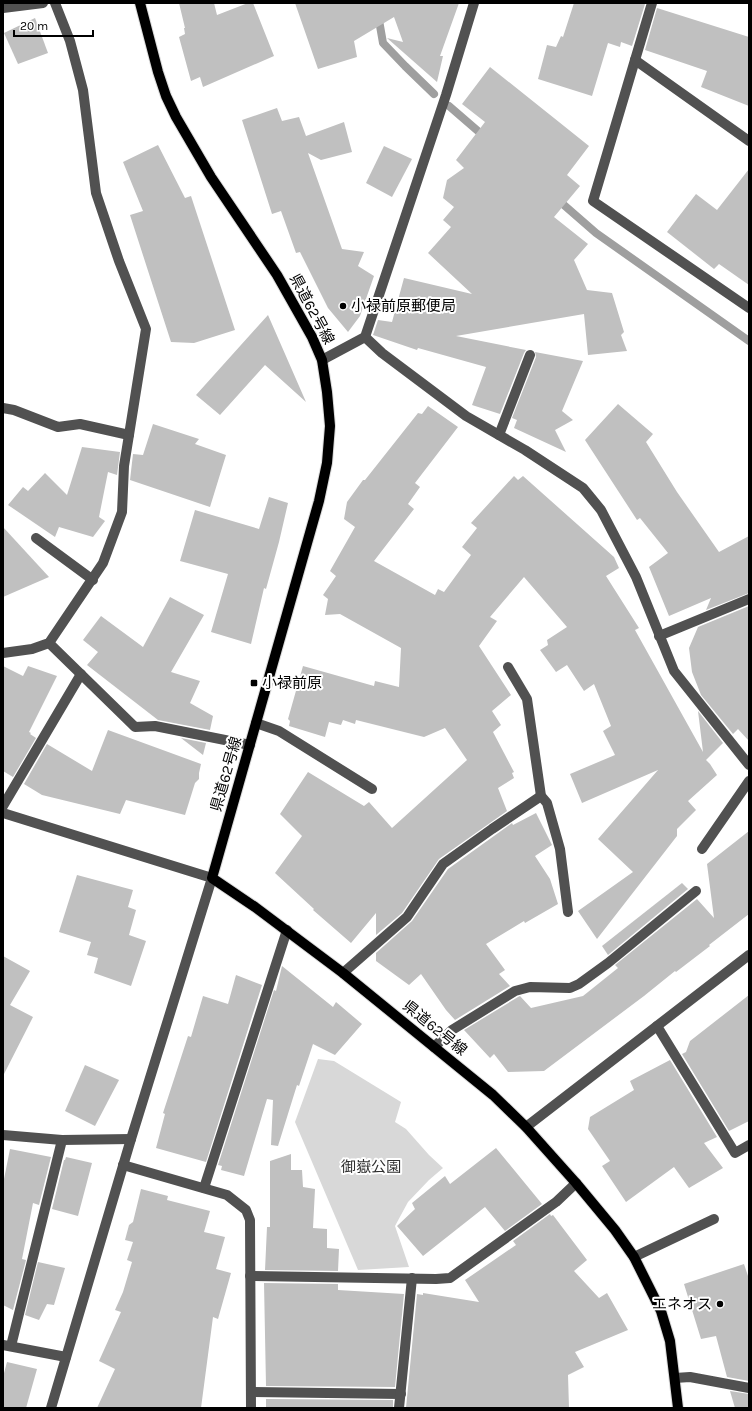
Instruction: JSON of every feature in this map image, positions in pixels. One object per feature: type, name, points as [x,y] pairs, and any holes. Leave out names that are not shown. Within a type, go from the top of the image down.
[{"type":"main road","name":"県道62号線","points":[[140,3],[160,78],[166,96],[176,117],[211,177],[281,282],[312,337],[322,360],[330,426],[327,463],[319,501],[212,878],[287,930],[343,973],[493,1095],[526,1127],[576,1183],[615,1230],[634,1257],[660,1311],[670,1340],[678,1408]]},
{"type":"street","points":[[3,8],[43,3]]},
{"type":"street","points":[[3,653],[32,649],[49,643],[104,563],[122,512],[124,466],[146,329],[96,193],[83,90],[70,41],[55,3]]},
{"type":"street","points":[[322,360],[365,337],[446,95],[474,3]]},
{"type":"street","points":[[652,3],[593,201],[749,308]]},
{"type":"street","points":[[635,60],[749,141]]},
{"type":"street","points":[[365,337],[382,353],[466,416],[583,488],[602,510],[636,577],[674,671],[749,765]]},
{"type":"street","points":[[499,435],[530,355]]},
{"type":"street","points":[[3,408],[14,410],[58,427],[80,424],[129,435]]},
{"type":"street","points":[[36,538],[93,580]]},
{"type":"street","points":[[659,636],[749,599]]},
{"type":"street","points":[[49,643],[135,728],[154,726],[250,745]]},
{"type":"street","points":[[508,667],[527,699],[541,796],[547,803],[560,849],[568,912]]},
{"type":"street","points":[[3,806],[81,674]]},
{"type":"street","points":[[256,723],[279,731],[372,789]]},
{"type":"street","points":[[702,849],[749,781]]},
{"type":"street","points":[[343,973],[407,917],[443,864],[492,828],[541,796]]},
{"type":"street","points":[[3,813],[212,878],[123,1165],[51,1408]]},
{"type":"street","points":[[434,1047],[452,1030],[515,991],[530,987],[570,988],[579,984],[608,963],[696,892]]},
{"type":"street","points":[[204,1188],[287,930]]},
{"type":"street","points":[[526,1127],[749,955]]},
{"type":"street","points":[[657,1026],[735,1153],[749,1145]]},
{"type":"street","points":[[3,1135],[62,1140],[131,1139]]},
{"type":"street","points":[[62,1140],[7,1345],[66,1357]]},
{"type":"street","points":[[123,1165],[227,1195],[246,1210],[250,1220],[251,1408]]},
{"type":"street","points":[[250,1276],[450,1278],[556,1202],[576,1183]]},
{"type":"street","points":[[634,1257],[714,1219]]},
{"type":"street","points":[[399,1408],[412,1278]]},
{"type":"street","points":[[675,1378],[690,1377],[749,1388]]},
{"type":"street","points":[[251,1392],[401,1394]]},
{"type":"green space","name":"御嶽公園","points":[[318,1059],[334,1061],[401,1102],[395,1122],[406,1129],[429,1155],[443,1168],[408,1202],[395,1226],[409,1267],[358,1270],[295,1122]]},
{"type":"building","points":[[179,3],[214,3],[217,15],[248,3],[253,3],[274,56],[203,87],[200,77],[191,81],[179,37],[185,34],[185,28]]},
{"type":"building","points":[[295,3],[459,3],[440,56],[443,56],[437,82],[387,38],[403,42],[394,17],[354,41],[357,57],[318,69]]},
{"type":"building","points":[[574,3],[645,4],[632,46],[621,42],[620,47],[608,43],[592,96],[538,79],[547,45],[556,47],[561,36],[563,37]]},
{"type":"building","points":[[657,8],[749,37],[749,106],[701,87],[707,71],[645,50]]},
{"type":"building","points":[[35,18],[48,53],[18,64],[4,33]]},
{"type":"building","points":[[490,67],[589,146],[567,175],[580,186],[554,217],[588,244],[574,260],[587,290],[612,293],[624,332],[621,335],[627,351],[588,355],[584,314],[456,336],[526,350],[500,414],[472,405],[486,367],[418,348],[417,350],[373,335],[378,320],[392,322],[404,278],[472,294],[428,253],[451,227],[443,220],[454,207],[443,198],[447,180],[464,168],[456,160],[485,122],[462,104]]},
{"type":"building","points":[[277,108],[282,121],[299,117],[306,136],[344,122],[352,152],[321,160],[308,153],[342,249],[364,252],[358,266],[374,276],[360,316],[348,332],[328,308],[300,252],[296,253],[281,211],[272,214],[242,120]]},
{"type":"building","points":[[158,145],[185,198],[191,196],[235,330],[194,343],[171,342],[130,215],[143,211],[123,162]]},
{"type":"building","points":[[384,146],[412,159],[392,197],[366,183]]},
{"type":"building","points":[[749,169],[749,285],[719,264],[714,269],[667,232],[696,194],[717,210]]},
{"type":"building","points":[[268,315],[306,402],[265,365],[220,415],[196,395]]},
{"type":"building","points":[[535,352],[583,361],[562,411],[573,420],[555,430],[566,452],[514,428],[517,420],[512,418],[536,357]]},
{"type":"building","points":[[618,404],[653,434],[646,442],[677,492],[719,552],[749,536],[749,593],[706,610],[711,598],[669,616],[649,567],[668,553],[640,518],[637,520],[585,440]]},
{"type":"building","points":[[428,406],[458,427],[415,483],[420,487],[408,504],[414,509],[374,561],[435,595],[438,589],[444,592],[471,555],[462,547],[477,528],[471,523],[514,476],[518,480],[523,476],[614,557],[619,568],[606,576],[639,628],[635,630],[703,752],[698,711],[723,743],[706,760],[717,775],[688,801],[696,810],[677,829],[677,836],[597,939],[578,911],[633,872],[598,839],[658,770],[582,803],[570,774],[615,755],[603,731],[611,726],[594,684],[584,691],[567,665],[556,672],[540,650],[548,645],[547,640],[567,627],[524,577],[490,617],[497,621],[479,646],[511,695],[492,711],[501,725],[493,732],[514,772],[512,773],[514,778],[498,788],[507,811],[439,859],[402,913],[376,935],[376,913],[351,943],[313,910],[314,909],[275,873],[302,836],[280,814],[308,772],[364,806],[369,802],[392,828],[467,760],[445,728],[424,737],[356,720],[355,724],[343,720],[341,725],[329,722],[325,737],[289,726],[290,721],[288,719],[303,666],[374,686],[375,681],[399,687],[401,648],[340,614],[325,615],[328,599],[323,595],[336,576],[330,571],[355,527],[344,519],[347,502],[363,480],[365,480],[418,413],[422,414]]},
{"type":"building","points":[[153,424],[199,439],[195,444],[226,455],[210,507],[130,480],[133,454],[143,455]]},
{"type":"building","points":[[82,447],[120,452],[117,475],[108,472],[99,517],[105,521],[93,537],[59,527],[55,537],[8,505],[23,487],[28,491],[45,473],[67,495]]},
{"type":"building","points":[[269,497],[288,503],[266,589],[264,588],[251,644],[211,632],[228,574],[180,561],[195,510],[259,529]]},
{"type":"building","points":[[3,527],[49,577],[3,597]]},
{"type":"building","points":[[170,597],[204,615],[171,672],[200,681],[190,703],[213,716],[210,730],[158,720],[87,665],[98,652],[83,640],[101,616],[143,647]]},
{"type":"building","points":[[749,606],[749,741],[738,729],[733,734],[701,695],[692,672],[689,648],[698,627]]},
{"type":"building","points":[[3,666],[23,676],[28,666],[57,676],[29,732],[36,738],[13,777],[3,771]]},
{"type":"building","points":[[108,730],[201,764],[199,779],[195,783],[185,815],[126,800],[120,814],[42,795],[24,784],[47,744],[92,771]]},
{"type":"building","points":[[181,738],[206,743],[203,755]]},
{"type":"building","points":[[536,813],[552,845],[535,856],[550,879],[558,904],[525,923],[524,921],[486,944],[505,970],[499,974],[510,986],[455,1020],[446,1010],[421,974],[409,985],[376,961],[376,953],[412,921],[448,869],[512,823],[513,825]]},
{"type":"building","points":[[749,831],[749,914],[709,945],[710,946],[544,1071],[508,1072],[494,1054],[490,1058],[464,1030],[520,996],[531,1008],[583,996],[618,968],[615,965],[697,899],[714,918],[707,864]]},
{"type":"building","points":[[77,875],[133,890],[128,907],[136,910],[129,935],[146,941],[131,986],[94,973],[98,958],[87,955],[91,942],[59,932]]},
{"type":"building","points":[[682,883],[688,889],[608,955],[602,946]]},
{"type":"building","points":[[3,956],[30,971],[10,1005],[33,1017],[3,1076]]},
{"type":"building","points":[[282,966],[333,1007],[336,1002],[362,1024],[335,1055],[313,1044],[299,1086],[297,1085],[278,1146],[271,1145],[273,1100],[267,1099],[244,1176],[221,1170],[222,1166],[218,1165],[274,990],[276,991]]},
{"type":"building","points":[[236,975],[262,985],[206,1162],[156,1148],[165,1114],[163,1113],[188,1036],[191,1037],[203,996],[228,1004]]},
{"type":"building","points":[[749,995],[749,1121],[729,1131],[682,1054],[686,1052],[690,1041]]},
{"type":"building","points":[[670,1060],[717,1137],[704,1143],[723,1168],[689,1188],[674,1167],[626,1202],[602,1166],[610,1161],[588,1129],[590,1117],[634,1090],[630,1081]]},
{"type":"building","points":[[85,1065],[119,1080],[95,1126],[65,1111]]},
{"type":"building","points":[[496,1148],[542,1204],[505,1231],[485,1207],[423,1256],[397,1226],[415,1209],[412,1203],[445,1176],[450,1184]]},
{"type":"building","points":[[10,1149],[51,1157],[39,1205],[33,1203],[22,1259],[26,1260],[13,1310],[3,1305],[3,1184]]},
{"type":"building","points":[[291,1154],[291,1170],[302,1170],[303,1187],[315,1189],[313,1228],[327,1229],[327,1248],[339,1249],[338,1271],[265,1270],[267,1227],[270,1227],[270,1161]]},
{"type":"building","points":[[66,1157],[92,1163],[78,1216],[52,1209]]},
{"type":"building","points":[[141,1189],[168,1196],[167,1200],[210,1211],[204,1232],[225,1237],[216,1269],[231,1273],[218,1319],[213,1317],[201,1408],[97,1408],[115,1369],[99,1361],[121,1312],[115,1310],[123,1292],[132,1262],[127,1260],[133,1242],[125,1240],[129,1225],[133,1222]]},
{"type":"building","points":[[550,1214],[551,1216],[553,1215],[587,1260],[574,1271],[599,1298],[607,1293],[628,1330],[575,1352],[584,1367],[568,1375],[569,1408],[406,1408],[417,1294],[423,1295],[423,1293],[479,1302],[465,1280],[516,1245],[513,1241]]},
{"type":"building","points":[[38,1262],[65,1268],[54,1305],[47,1304],[39,1320],[25,1315]]},
{"type":"building","name":"エネオス","points":[[744,1264],[749,1279],[749,1381],[727,1377],[716,1336],[701,1339],[684,1284]]},
{"type":"building","points":[[264,1283],[338,1284],[338,1290],[404,1294],[395,1387],[266,1386]]},
{"type":"building","points":[[7,1362],[37,1369],[26,1408],[3,1408],[3,1377]]},
{"type":"building","points":[[730,1391],[749,1394],[749,1408],[735,1408]]},
{"type":"building","points":[[266,1399],[393,1400],[393,1408],[266,1408]]},
{"type":"waterway","points":[[376,3],[383,43],[434,94]]},
{"type":"waterway","points":[[449,106],[486,138]]},
{"type":"waterway","points":[[557,199],[596,233],[749,341]]},
{"type":"place","name":"小禄前原郵便局","points":[[343,306]]},
{"type":"place","name":"小禄前原","points":[[254,683]]},
{"type":"place","name":"エネオス","points":[[720,1304]]}]
